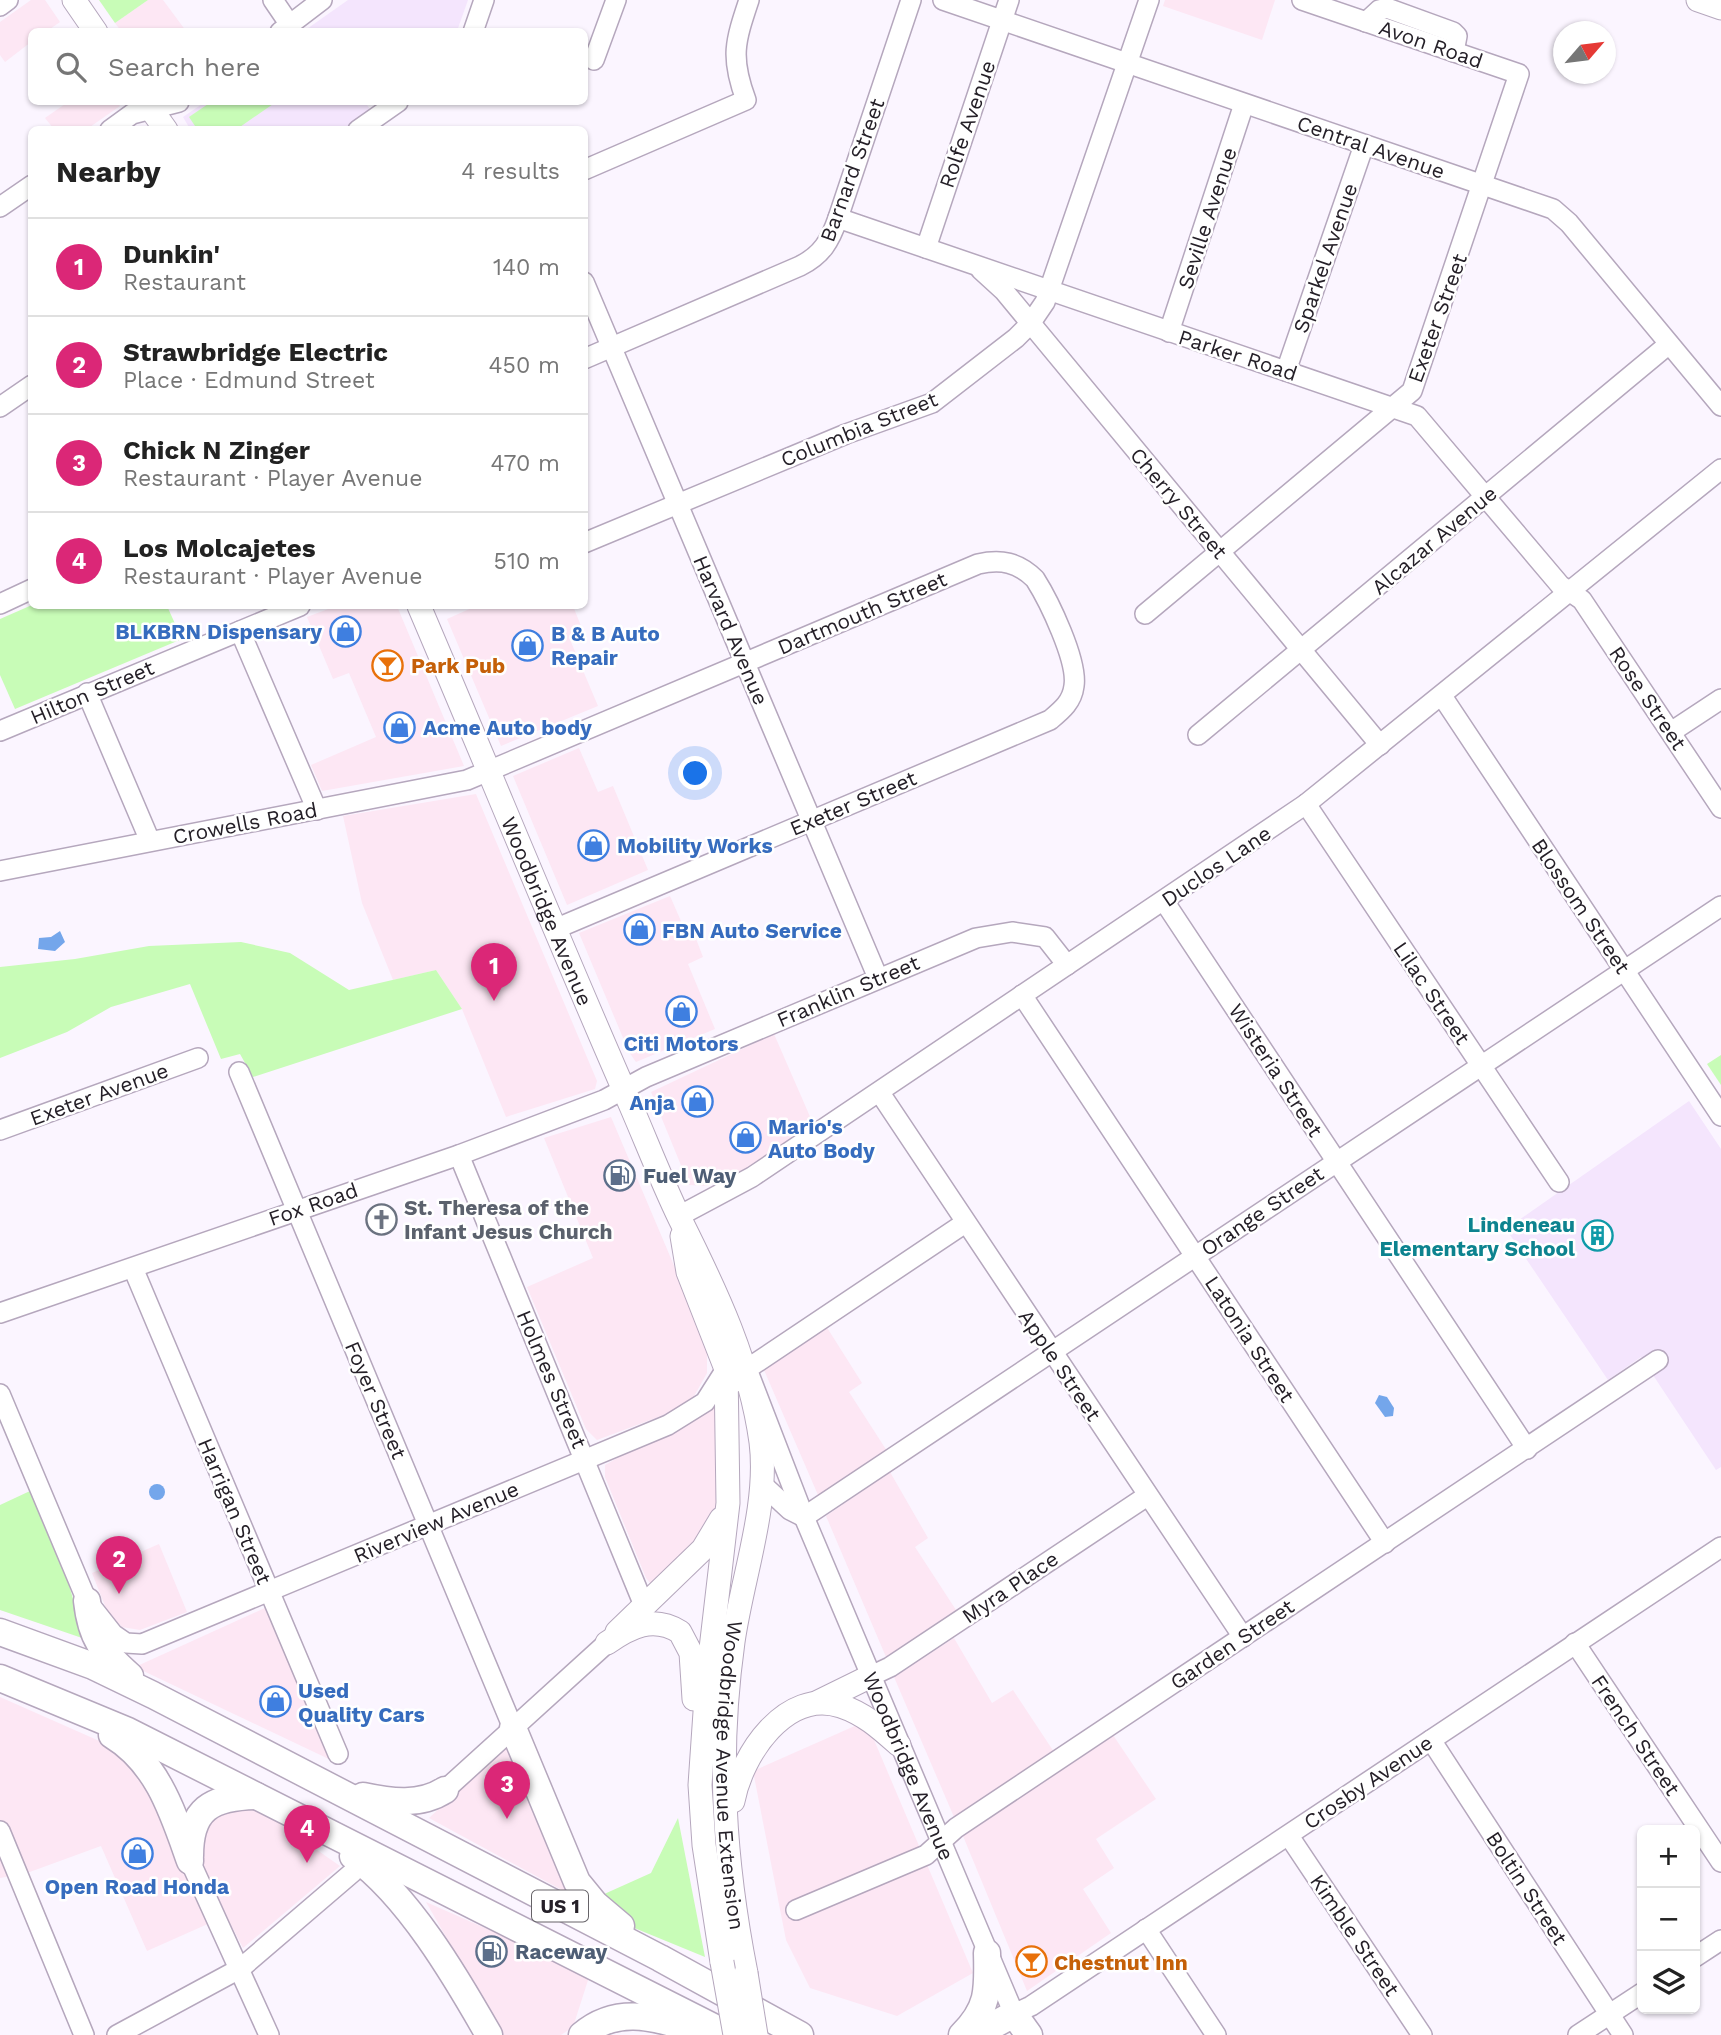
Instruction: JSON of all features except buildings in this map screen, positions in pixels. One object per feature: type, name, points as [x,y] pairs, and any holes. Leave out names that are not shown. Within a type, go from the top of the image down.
[{"type":"highway","points":[[87,1601],[93,1635],[100,1646],[153,1695]]},
{"type":"highway","name":"US 1","points":[[0,1632],[93,1666],[153,1695],[660,1958],[800,2035]]},
{"type":"highway","name":"US 1","points":[[0,1678],[128,1731],[729,2035]]},
{"type":"highway","points":[[57,1701],[129,1745],[152,1772],[169,1801],[190,1861]]},
{"type":"highway","points":[[513,1728],[578,1882],[595,1904],[660,1958]]},
{"type":"highway","points":[[318,1782],[364,1796],[401,1802],[420,1801],[445,1790]]},
{"type":"highway","points":[[190,1861],[190,1835],[195,1821],[203,1811],[223,1799],[256,1796]]},
{"type":"highway","points":[[292,1813],[373,1870],[396,1894],[471,2002],[489,2035]]},
{"type":"highway","points":[[962,2035],[976,2021],[985,2003],[987,1953]]},
{"type":"highway","points":[[582,2035],[606,2020],[635,2015],[664,2020],[713,2035]]},
{"type":"highway","points":[[975,2035],[1021,2025]]},
{"type":"main road","points":[[74,0],[93,28]]},
{"type":"main road","points":[[149,105],[163,126]]},
{"type":"main road","name":"Woodbridge Avenue","points":[[425,609],[488,771],[679,1216],[688,1272],[736,1369]]},
{"type":"main road","points":[[736,1369],[753,1463],[763,1485]]},
{"type":"main road","name":"Woodbridge Avenue Extension","points":[[735,2035],[704,1844],[700,1785],[706,1683],[728,1503],[736,1369]]},
{"type":"main road","name":"Woodbridge Avenue Extension","points":[[756,2035],[730,1891],[723,1724],[733,1639],[763,1485]]},
{"type":"main road","points":[[607,1643],[643,1603],[703,1549],[713,1536],[728,1503]]},
{"type":"main road","points":[[607,1643],[631,1627],[647,1623],[676,1629],[685,1638],[693,1674],[700,1785]]},
{"type":"main road","points":[[726,1838],[738,1776],[752,1749],[773,1725],[871,1676]]},
{"type":"main road","points":[[818,1702],[855,1711],[872,1721],[899,1745]]},
{"type":"street","points":[[0,6],[8,0]]},
{"type":"street","points":[[273,0],[285,28],[322,0]]},
{"type":"street","points":[[474,28],[484,0]]},
{"type":"street","points":[[594,60],[616,0]]},
{"type":"street","points":[[588,168],[746,100],[737,76],[734,50],[749,0]]},
{"type":"street","name":"Barnard Street","points":[[588,357],[813,260],[830,241],[911,0]]},
{"type":"street","name":"Central Avenue","points":[[943,0],[1553,209],[1562,215],[1721,406]]},
{"type":"street","name":"Rolfe Avenue","points":[[926,248],[1009,0]]},
{"type":"street","name":"Columbia Street","points":[[588,541],[846,434],[922,409],[952,391],[1030,324],[1049,291],[1149,0]]},
{"type":"street","name":"Avon Road","points":[[1303,0],[1519,74]]},
{"type":"street","name":"Exeter Street","points":[[1145,614],[1412,391],[1484,185],[1519,74]]},
{"type":"street","name":"Seville Avenue","points":[[1169,332],[1244,104]]},
{"type":"street","points":[[116,126],[149,105]]},
{"type":"street","points":[[364,126],[394,105]]},
{"type":"street","name":"Sparkel Avenue","points":[[1286,371],[1364,145]]},
{"type":"street","points":[[0,207],[28,188]]},
{"type":"street","name":"Parker Road","points":[[838,218],[1396,407],[1420,419],[1560,585],[1570,592]]},
{"type":"street","name":"Cherry Street","points":[[975,264],[1004,291],[1380,745]]},
{"type":"street","name":"Harvard Avenue","points":[[588,291],[878,978]]},
{"type":"street","name":"Alcazar Avenue","points":[[1198,735],[1669,344]]},
{"type":"street","points":[[0,407],[28,388]]},
{"type":"street","name":"Duclos Lane","points":[[679,1216],[752,1177],[880,1093],[1306,804],[1721,469]]},
{"type":"street","name":"Dartmouth Street","points":[[488,771],[991,561],[1006,561],[1027,570],[1042,590],[1056,623]]},
{"type":"street","points":[[0,604],[28,591]]},
{"type":"street","name":"Rose Street","points":[[1570,592],[1582,600],[1721,808]]},
{"type":"street","name":"Hilton Street","points":[[0,731],[293,609]]},
{"type":"street","name":"Exeter Street","points":[[555,929],[1050,720],[1064,709],[1070,699],[1074,674],[1056,623]]},
{"type":"street","points":[[240,631],[317,810]]},
{"type":"street","points":[[87,693],[150,841]]},
{"type":"street","name":"Blossom Street","points":[[1442,696],[1721,1116]]},
{"type":"street","points":[[1671,732],[1721,699]]},
{"type":"street","name":"Crowells Road","points":[[0,871],[467,780],[488,771]]},
{"type":"street","name":"Lilac Street","points":[[1306,804],[1559,1182]]},
{"type":"street","name":"Wisteria Street","points":[[1164,901],[1527,1449]]},
{"type":"street","name":"Orange Street","points":[[804,1517],[1721,906]]},
{"type":"street","name":"Franklin Street","points":[[624,1090],[646,1077],[976,938],[1012,932],[1045,937],[1067,965]]},
{"type":"street","name":"Latonia Street","points":[[1023,995],[1385,1544]]},
{"type":"street","name":"Exeter Avenue","points":[[0,1130],[198,1058]]},
{"type":"street","name":"Foyer Street","points":[[239,1072],[513,1728]]},
{"type":"street","name":"Fox Road","points":[[0,1313],[459,1154],[624,1090]]},
{"type":"street","name":"Apple Street","points":[[880,1093],[1243,1637]]},
{"type":"street","name":"Holmes Street","points":[[459,1154],[643,1603]]},
{"type":"street","points":[[736,1369],[965,1223]]},
{"type":"street","name":"Harrigan Street","points":[[133,1268],[338,1755]]},
{"type":"street","name":"Garden Street","points":[[796,1910],[926,1855],[956,1828],[1658,1360]]},
{"type":"street","name":"Riverview Avenue","points":[[87,1601],[113,1634],[126,1643],[155,1642],[691,1413],[736,1369]]},
{"type":"street","name":"Woodbridge Avenue","points":[[736,1369],[804,1517],[987,1953],[1021,2025]]},
{"type":"street","points":[[0,1394],[87,1601]]},
{"type":"street","points":[[763,1485],[790,1510],[804,1517]]},
{"type":"street","name":"Myra Place","points":[[871,1676],[890,1667],[1147,1496]]},
{"type":"street","name":"Crosby Avenue","points":[[1021,2025],[1031,2006],[1575,1643],[1720,1550]]},
{"type":"street","points":[[445,1790],[607,1643]]},
{"type":"street","name":"French Street","points":[[1575,1643],[1721,1863]]},
{"type":"street","name":"Boltin Street","points":[[1431,1740],[1623,2035]]},
{"type":"street","points":[[0,1831],[84,2035]]},
{"type":"street","name":"Kimble Street","points":[[1289,1836],[1422,2035]]},
{"type":"street","points":[[190,1861],[242,1968],[269,2035]]},
{"type":"street","points":[[117,2035],[242,1968],[353,1872]]},
{"type":"street","points":[[1146,1929],[1216,2035]]},
{"type":"street","points":[[1700,1955],[1721,1940]]},
{"type":"street","points":[[1578,2035],[1637,1996]]},
{"type":"shaded area","points":[[31,0],[45,0],[60,22],[51,28],[28,28],[28,44],[5,62],[0,55],[0,22]]},
{"type":"shaded area","points":[[148,0],[163,0],[184,28],[119,28],[115,23]]},
{"type":"shaded area","points":[[348,0],[468,0],[458,28],[308,28]]},
{"type":"shaded area","points":[[1165,0],[1275,0],[1262,40],[1163,6]]},
{"type":"shaded area","points":[[64,105],[120,106],[91,126],[52,126],[45,118]]},
{"type":"shaded area","points":[[201,105],[367,105],[382,126],[188,126],[183,117]]},
{"type":"shaded area","points":[[328,609],[398,609],[464,766],[322,791],[311,765],[376,737],[349,673],[333,679],[307,617]]},
{"type":"shaded area","points":[[469,609],[574,609],[585,636],[571,642],[598,706],[501,746],[447,619]]},
{"type":"shaded area","points":[[579,748],[598,792],[613,786],[648,870],[567,905],[513,776]]},
{"type":"shaded area","points":[[476,794],[597,1081],[595,1089],[506,1117],[462,1009],[436,970],[393,980],[362,903],[343,816]]},
{"type":"shaded area","points":[[670,896],[684,928],[693,931],[703,957],[688,964],[715,1029],[636,1062],[629,1052],[579,933]]},
{"type":"shaded area","points":[[774,1034],[815,1128],[748,1169],[707,1186],[689,1185],[651,1092]]},
{"type":"shaded area","points":[[1689,1101],[1721,1149],[1721,1467],[1716,1470],[1641,1357],[1608,1380],[1506,1229]]},
{"type":"shaded area","points":[[611,1117],[695,1315],[707,1353],[707,1373],[693,1398],[677,1410],[597,1440],[586,1429],[527,1287],[593,1258],[544,1138]]},
{"type":"shaded area","points":[[826,1326],[862,1383],[849,1392],[887,1451],[818,1495],[764,1370]]},
{"type":"shaded area","points":[[718,1401],[717,1503],[714,1519],[658,1584],[651,1584],[646,1578],[605,1477],[605,1465]]},
{"type":"shaded area","points":[[890,1472],[928,1538],[915,1547],[956,1610],[886,1657],[826,1516]]},
{"type":"shaded area","points":[[159,1544],[187,1612],[140,1630],[122,1627],[107,1611],[92,1573]]},
{"type":"shaded area","points":[[267,1607],[333,1761],[135,1667]]},
{"type":"shaded area","points":[[954,1638],[992,1703],[1013,1690],[1054,1752],[954,1817],[894,1677]]},
{"type":"shaded area","points":[[0,1697],[122,1751],[153,1788],[210,1923],[147,1951],[101,1846],[27,1873],[0,1878]]},
{"type":"shaded area","points":[[866,1721],[973,1973],[897,2016],[810,1988],[786,1940],[753,1771]]},
{"type":"shaded area","points":[[1113,1735],[1156,1799],[1096,1839],[1114,1868],[1083,1889],[1111,1933],[1027,1991],[963,1836]]},
{"type":"shaded area","points":[[509,1744],[573,1896],[429,1818]]},
{"type":"shaded area","points":[[223,1808],[260,1810],[340,1866],[243,1948],[198,1862],[207,1826]]},
{"type":"shaded area","points":[[426,1902],[590,1974],[573,2027],[561,2035],[502,2035]]},
{"type":"green space","points":[[99,0],[148,0],[115,23]]},
{"type":"green space","points":[[207,105],[272,105],[241,126],[195,126],[189,117]]},
{"type":"green space","points":[[28,607],[28,609],[168,609],[182,639],[15,709],[0,675],[0,619]]},
{"type":"green space","points":[[241,942],[290,953],[349,990],[436,970],[462,1009],[253,1077],[240,1054],[221,1059],[190,984],[111,1007],[67,1032],[0,1058],[0,967],[75,959],[149,946]]},
{"type":"green space","points":[[1721,1055],[1721,1085],[1707,1064]]},
{"type":"green space","points":[[30,1491],[63,1565],[85,1639],[0,1610],[0,1505]]},
{"type":"green space","points":[[678,1818],[705,1957],[627,1925],[602,1895],[651,1873]]},
{"type":"water","points":[[60,931],[65,942],[55,951],[38,949],[39,938],[51,937]]},
{"type":"water","points":[[1379,1395],[1387,1397],[1394,1408],[1393,1416],[1385,1417],[1375,1403]]},
{"type":"water","points":[[154,1484],[160,1484],[165,1492],[163,1498],[154,1500],[149,1495],[149,1489]]},
{"type":"place","name":"BLKBRN Dispensary","points":[[345,631]]},
{"type":"place","name":"B & B Auto Repair","points":[[528,645]]},
{"type":"place","name":"Park Pub","points":[[388,665]]},
{"type":"place","name":"Acme Auto body","points":[[400,727]]},
{"type":"place","name":"Mobility Works","points":[[594,845]]},
{"type":"place","name":"FBN Auto Service","points":[[639,930]]},
{"type":"place","name":"Dunkin'","points":[[494,1001]]},
{"type":"place","name":"Citi Motors","points":[[681,1011]]},
{"type":"place","name":"Anja","points":[[698,1102]]},
{"type":"place","name":"Mario's Auto Body","points":[[745,1138]]},
{"type":"place","name":"Fuel Way","points":[[620,1175]]},
{"type":"place","name":"St. Theresa of the Infant Jesus Church","points":[[381,1219]]},
{"type":"place","name":"Lindeneau Elementary School","points":[[1598,1236]]},
{"type":"place","name":"Strawbridge Electric","points":[[119,1594]]},
{"type":"place","name":"Used Quality Cars","points":[[275,1702]]},
{"type":"place","name":"Chick N Zinger","points":[[507,1819]]},
{"type":"place","name":"Open Road Honda","points":[[137,1854]]},
{"type":"place","name":"Los Molcajetes","points":[[307,1863]]},
{"type":"place","name":"Raceway","points":[[492,1951]]},
{"type":"place","name":"Chestnut Inn","points":[[1031,1962]]}]
